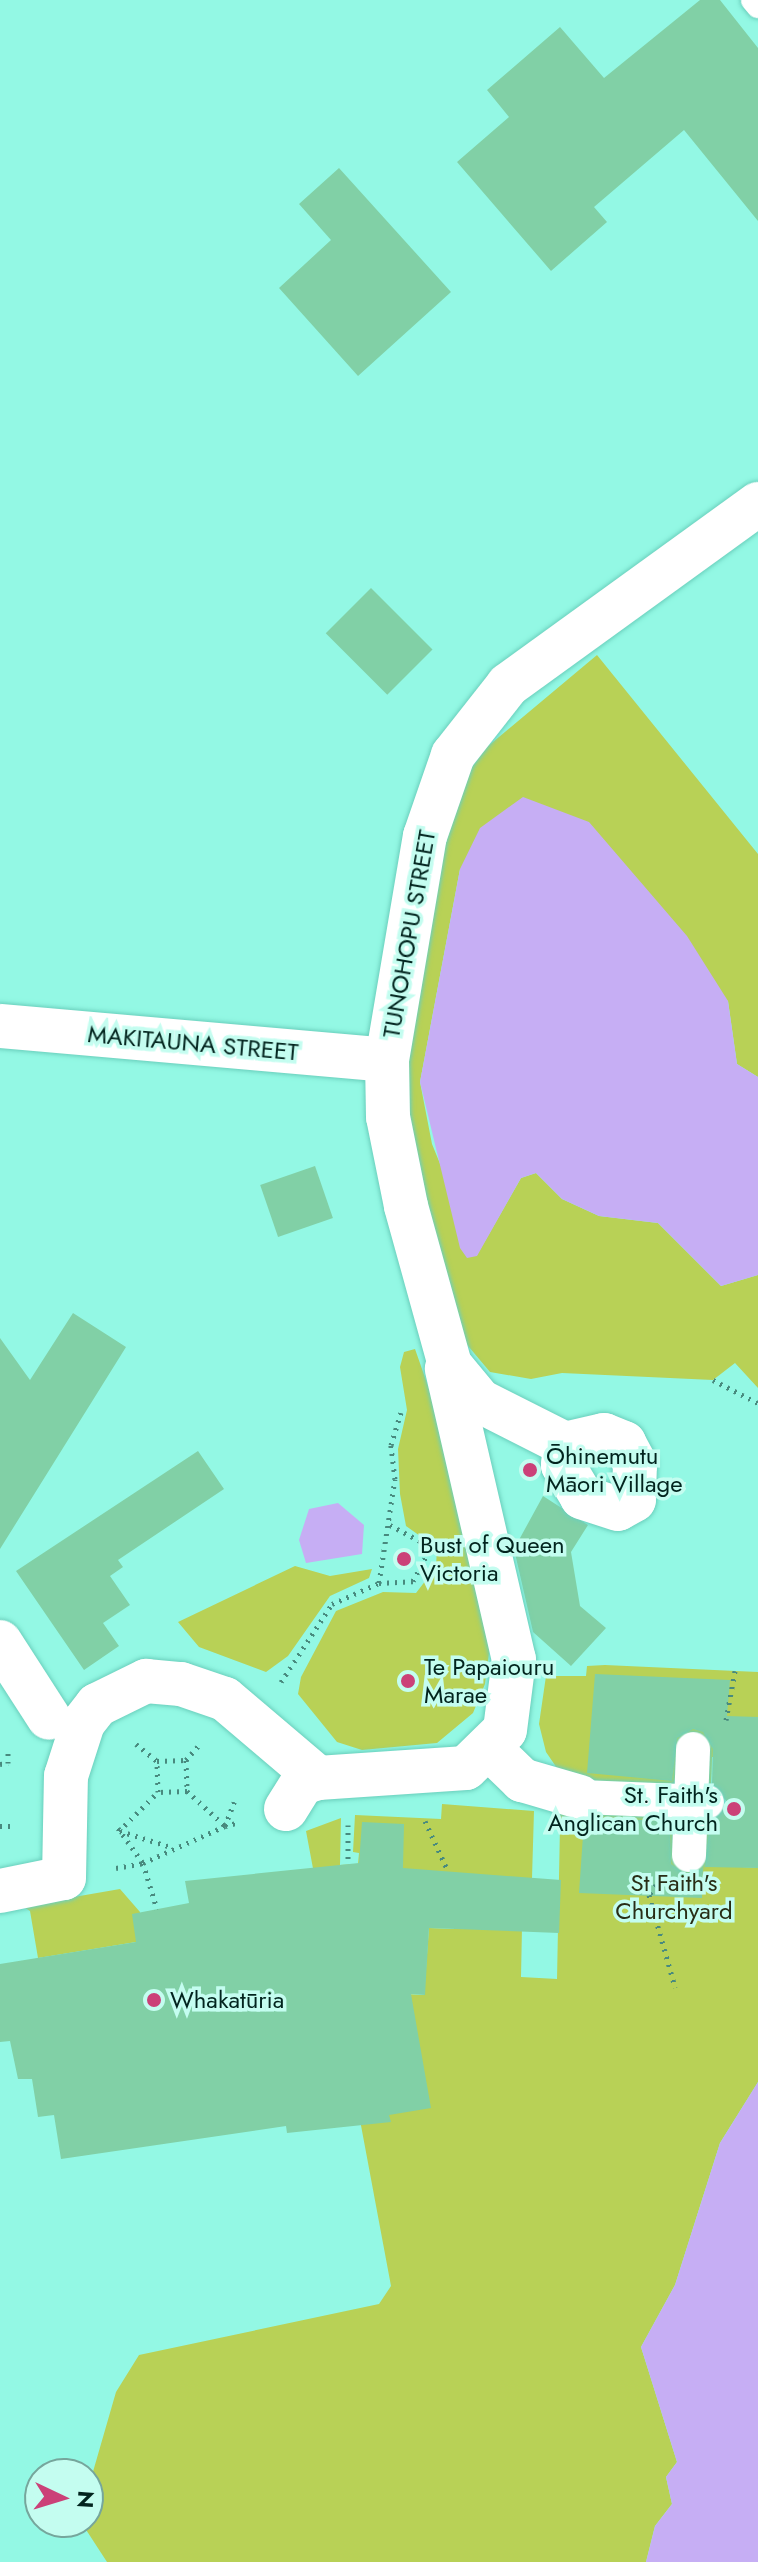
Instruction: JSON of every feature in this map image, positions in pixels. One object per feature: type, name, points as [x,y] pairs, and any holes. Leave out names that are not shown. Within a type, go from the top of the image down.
[{"type":"street","name":"TUNOHOPU STREET","points":[[565,1444],[480,1401],[439,1340],[394,1153],[387,1060],[425,836],[453,755],[518,677],[758,504]]},
{"type":"street","name":"MAKITAUNA STREET","points":[[0,1026],[387,1060]]},
{"type":"street","points":[[66,1720],[111,1696],[162,1679],[240,1708],[272,1743],[286,1809],[302,1783],[318,1778],[442,1774],[466,1768],[490,1749],[505,1730],[512,1702],[514,1660],[439,1340]]},
{"type":"street","points":[[0,1642],[66,1720],[64,1878],[0,1891]]},
{"type":"street","points":[[490,1749],[522,1780],[580,1797],[699,1802]]},
{"type":"street","points":[[689,1855],[699,1802],[693,1749]]},
{"type":"lane","points":[[753,0],[758,6]]},
{"type":"path","points":[[713,1380],[758,1403]]},
{"type":"path","points":[[379,1583],[400,1402]]},
{"type":"path","points":[[240,1708],[281,1682],[332,1604],[379,1583],[413,1581],[428,1553],[420,1541],[388,1524]]},
{"type":"path","points":[[66,1720],[115,1727],[157,1761],[186,1760],[187,1791]]},
{"type":"path","points":[[157,1761],[158,1792]]},
{"type":"path","points":[[143,1863],[225,1826],[239,1786]]},
{"type":"path","points":[[64,1878],[119,1831],[158,1792],[187,1791],[225,1826]]},
{"type":"path","points":[[424,1808],[448,1871]]},
{"type":"path","points":[[114,1818],[119,1831],[143,1863],[157,1909]]},
{"type":"path","points":[[119,1831],[172,1848]]},
{"type":"path","points":[[675,1987],[649,1895],[664,1873],[689,1855]]},
{"type":"green space","points":[[597,655],[758,854],[758,1077],[737,1064],[728,1001],[460,869],[420,1082],[432,1144],[477,1255],[521,1178],[536,1173],[562,1199],[599,1216],[658,1223],[721,1286],[758,1275],[758,1388],[735,1363],[713,1380],[562,1373],[531,1379],[490,1372],[458,1334],[427,1216],[402,1089],[441,859],[467,774],[487,747]]},
{"type":"green space","points":[[415,1349],[449,1446],[490,1646],[485,1684],[473,1713],[437,1743],[362,1750],[337,1742],[298,1694],[301,1677],[336,1611],[383,1592],[416,1593],[436,1567],[437,1548],[406,1526],[400,1494],[398,1449],[407,1410],[400,1367],[404,1352]]},
{"type":"green space","points":[[295,1566],[330,1576],[372,1569],[369,1578],[330,1596],[288,1656],[266,1672],[199,1647],[178,1622]]},
{"type":"green space","name":"St Faith's Churchyard","points":[[605,1665],[758,1672],[758,1717],[725,1757],[712,1757],[709,1832],[742,1867],[758,1868],[758,2082],[720,2143],[675,2285],[641,2347],[677,2462],[666,2477],[672,2504],[655,2526],[646,2562],[107,2562],[91,2538],[104,2538],[104,2458],[97,2458],[116,2392],[139,2355],[379,2304],[391,2286],[306,1831],[341,1818],[340,1865],[358,1864],[359,1853],[353,1852],[355,1815],[441,1819],[442,1804],[534,1811],[532,1878],[523,1878],[521,1977],[557,1979],[561,1774],[546,1752],[539,1724],[546,1676],[586,1676],[587,1666]],"holes":[[[459,1882],[454,1929],[429,1928],[424,1995],[366,1992]]]},
{"type":"green space","points":[[120,1889],[140,1912],[136,1942],[38,1958],[30,1911],[22,1906]]},
{"type":"shaded area","points":[[523,797],[589,822],[687,936],[728,1001],[737,1064],[758,1077],[758,1275],[721,1286],[658,1223],[599,1216],[562,1199],[536,1173],[521,1178],[477,1256],[467,1258],[460,1248],[420,1082],[460,869],[480,828]]},
{"type":"shaded area","points":[[338,1503],[364,1525],[362,1554],[306,1563],[299,1540],[309,1509]]},
{"type":"shaded area","points":[[758,2082],[758,2562],[646,2562],[655,2526],[672,2504],[666,2477],[677,2462],[641,2347],[675,2285],[720,2143]]},
{"type":"building","points":[[700,0],[720,0],[758,48],[758,221],[684,130],[594,207],[607,222],[551,271],[457,162],[509,117],[487,90],[560,27],[604,78]]},
{"type":"building","points":[[339,168],[451,292],[358,376],[279,288],[331,240],[299,204]]},
{"type":"building","points":[[371,588],[433,650],[387,695],[326,633]]},
{"type":"building","points":[[315,1166],[333,1218],[278,1237],[260,1185]]},
{"type":"building","points":[[73,1313],[126,1347],[0,1549],[0,1338],[30,1380]]},
{"type":"building","points":[[198,1451],[224,1489],[118,1560],[123,1567],[110,1576],[130,1605],[103,1623],[119,1646],[84,1670],[16,1571]]},
{"type":"building","points":[[543,1496],[588,1525],[571,1552],[580,1606],[606,1628],[571,1666],[533,1632],[514,1549]]},
{"type":"building","points":[[595,1674],[730,1680],[727,1716],[758,1717],[758,1868],[705,1867],[710,1821],[727,1802],[712,1783],[713,1749],[703,1732],[693,1729],[677,1738],[672,1781],[587,1773]]},
{"type":"building","points":[[593,1818],[670,1821],[671,1864],[687,1875],[703,1868],[702,1898],[579,1893],[584,1821]]},
{"type":"building","name":"Whakatūria","points":[[362,1822],[404,1824],[403,1868],[561,1880],[559,1933],[429,1928],[425,1995],[411,1994],[431,2108],[389,2115],[391,2122],[287,2133],[286,2126],[61,2159],[54,2115],[38,2117],[32,2079],[18,2079],[10,2041],[0,2042],[0,1964],[136,1942],[132,1914],[189,1903],[185,1881],[359,1863]]},
{"type":"place","name":"Ōhinemutu Māori Village","points":[[530,1470]]},
{"type":"place","name":"Bust of Queen Victoria","points":[[404,1559]]},
{"type":"place","name":"Te Papaiouru Marae","points":[[408,1681]]},
{"type":"place","name":"St. Faith's Anglican Church","points":[[734,1809]]},
{"type":"place","name":"Whakatūria","points":[[154,2000]]}]
